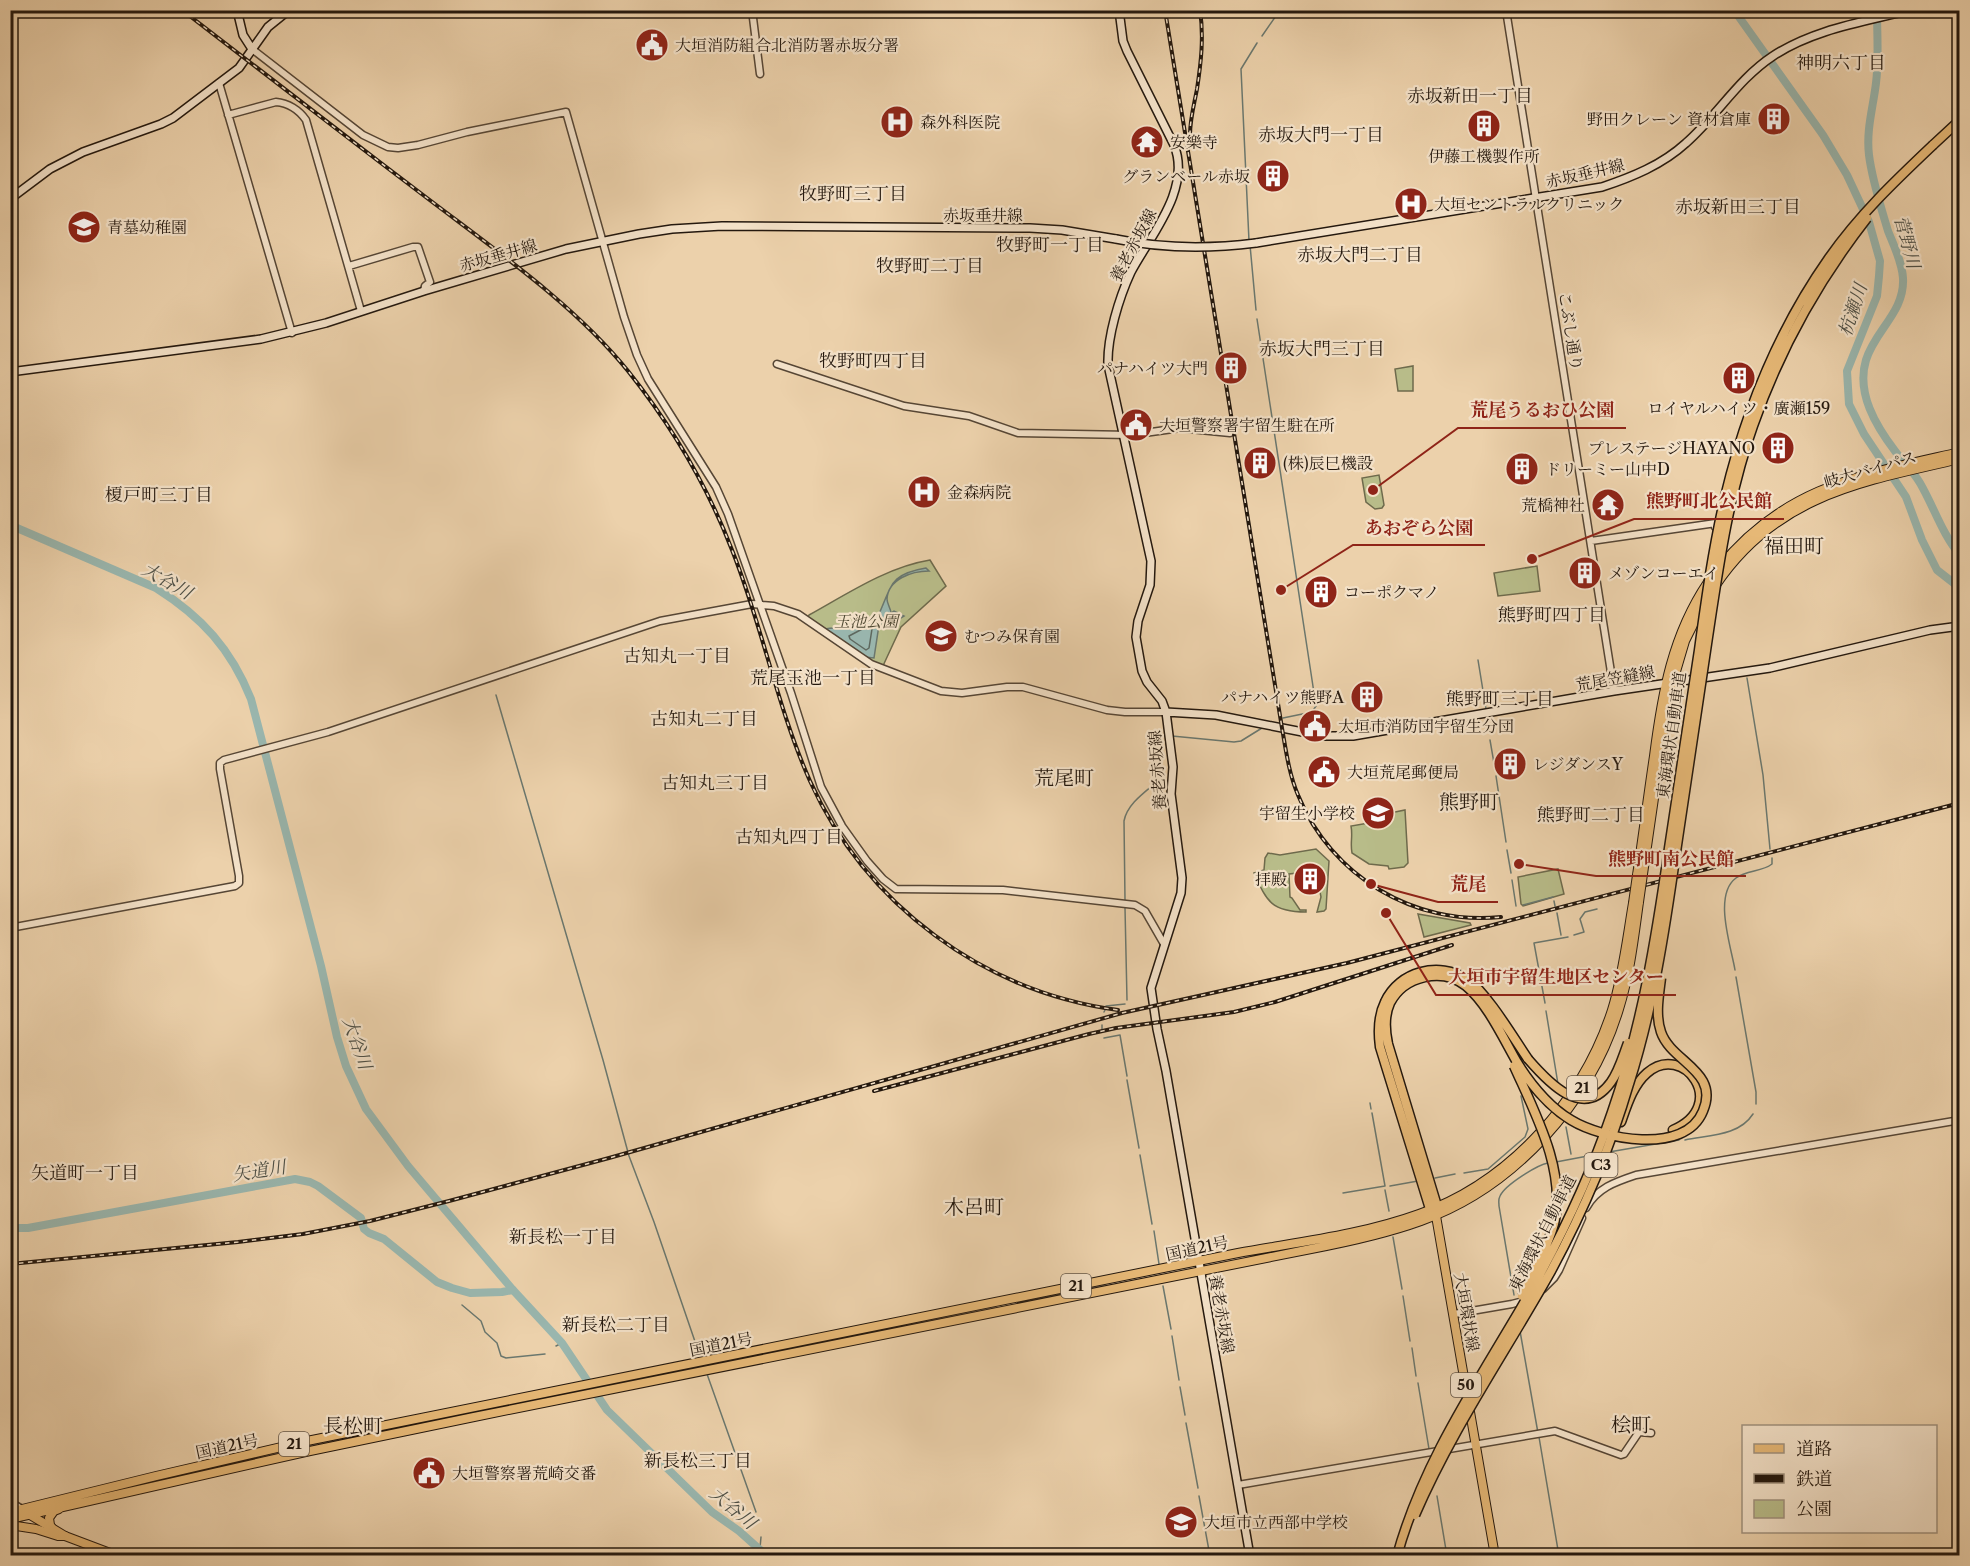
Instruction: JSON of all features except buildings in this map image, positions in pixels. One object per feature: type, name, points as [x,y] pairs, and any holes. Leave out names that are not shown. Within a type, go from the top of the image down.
[{"type":"highway","name":"東海環状自動車道","points":[[1399,1556],[1420,1489],[1474,1386],[1544,1268],[1602,1143],[1622,1083],[1638,1025],[1650,967],[1716,542],[1728,487],[1746,424],[1787,329],[1829,258],[1870,207],[1959,120]]},
{"type":"highway","name":"東海環状自動車道","points":[[1399,1556],[1427,1487],[1453,1436],[1551,1270],[1581,1212],[1612,1136],[1638,1055],[1652,996],[1674,867],[1719,564],[1733,495],[1752,427],[1781,357],[1835,261],[1878,204],[1933,145]]},
{"type":"highway","points":[[1490,1011],[1521,1062],[1530,1082],[1551,1106],[1580,1126],[1602,1134],[1631,1139],[1663,1138],[1683,1132],[1699,1119],[1706,1099],[1702,1079],[1694,1068],[1668,1046],[1661,1032],[1658,1018],[1674,867]]},
{"type":"highway","points":[[1521,1062],[1553,1087],[1572,1097],[1593,1096],[1610,1084],[1623,1056],[1636,1014],[1660,906]]},
{"type":"highway","points":[[1434,1210],[1385,1029],[1387,1011],[1395,996],[1407,985],[1421,978],[1438,976],[1453,979],[1468,987],[1490,1011],[1521,1062],[1542,1089],[1564,1110],[1593,1126],[1603,1129],[1612,1131],[1621,1133],[1653,1134],[1682,1126],[1692,1118],[1699,1107],[1701,1097],[1699,1085],[1689,1072],[1678,1066],[1659,1066],[1647,1072],[1631,1096],[1619,1125],[1616,1136],[1608,1157],[1581,1212]]},
{"type":"highway","points":[[1474,1386],[1545,1248],[1556,1212],[1557,1190],[1554,1169],[1521,1062]]},
{"type":"main road","points":[[237,10],[243,35],[252,49]]},
{"type":"main road","points":[[10,198],[50,169],[83,152],[173,118],[239,68],[268,27],[289,10]]},
{"type":"main road","name":"養老赤坂線","points":[[1119,10],[1127,51],[1174,145],[1178,158],[1176,186],[1172,197],[1159,228],[1140,256],[1126,283],[1108,343],[1108,365],[1152,570],[1150,585],[1136,629],[1138,654],[1147,682],[1162,701],[1166,712],[1173,767],[1171,794],[1182,886],[1153,981],[1152,998],[1250,1556]]},
{"type":"main road","name":"赤坂垂井線","points":[[10,372],[249,341],[292,333],[566,249],[603,240],[672,229],[722,226],[1030,228],[1062,230],[1152,246],[1221,248],[1602,187],[1636,176],[1685,145],[1748,77],[1773,56],[1795,43],[1830,30],[1911,10]]},
{"type":"main road","name":"岐大バイパス","points":[[1434,1210],[1465,1201],[1503,1175],[1538,1143],[1575,1099],[1597,1062],[1619,1009],[1630,966],[1636,902],[1669,683],[1688,626],[1718,575],[1756,538],[1788,514],[1826,494],[1871,476],[1958,455]]},
{"type":"main road","name":"荒尾笠縫線","points":[[1166,712],[1216,715],[1323,736],[1371,734],[1614,691],[1770,668],[1930,630],[1959,626]]},
{"type":"main road","name":"国道21号","points":[[10,1519],[26,1512],[156,1476],[307,1442],[1370,1228],[1434,1210]]},
{"type":"main road","name":"国道21号","points":[[10,1512],[26,1512],[98,1498],[318,1450],[1372,1236],[1434,1210]]},
{"type":"main road","name":"大垣環状線","points":[[1434,1210],[1495,1556]]},
{"type":"main road","name":"21","points":[[54,1531],[49,1521],[54,1511],[98,1498]]},
{"type":"main road","points":[[26,1512],[54,1531],[118,1556]]},
{"type":"main road","points":[[10,1525],[65,1536]]},
{"type":"street","points":[[752,10],[760,74]]},
{"type":"street","name":"こぶし通り","points":[[1506,10],[1614,691]]},
{"type":"street","points":[[252,49],[363,135],[388,147],[418,146],[467,132],[566,112],[624,317],[637,355],[648,379],[716,487],[761,604],[821,787],[842,826],[867,861],[883,879],[902,890],[1003,890],[1135,905],[1145,911],[1164,944]]},
{"type":"street","points":[[219,83],[292,333]]},
{"type":"street","points":[[228,115],[276,102],[284,102],[301,113],[306,120],[361,312]]},
{"type":"street","points":[[349,266],[418,247],[430,282],[425,285],[424,291]]},
{"type":"street","points":[[777,364],[904,406],[969,416],[1011,432],[1124,435],[1170,429],[1230,433]]},
{"type":"street","points":[[1591,541],[1716,523],[1716,545],[1726,565]]},
{"type":"street","points":[[10,928],[235,886],[239,883],[220,769],[220,763],[229,759],[332,730],[660,621],[733,607],[761,604],[788,609],[871,664],[941,691],[962,693],[1023,687],[1107,710],[1166,712]]},
{"type":"street","points":[[1454,1314],[1527,1300],[1548,1285],[1559,1270],[1594,1195],[1614,1182],[1636,1175],[1959,1120]]},
{"type":"street","points":[[1238,1485],[1558,1431],[1621,1455],[1639,1432],[1651,1433]]},
{"type":"street","points":[[10,1502],[26,1512]]},
{"type":"green space","points":[[1413,366],[1413,391],[1398,391],[1395,369]]},
{"type":"green space","points":[[1379,475],[1384,505],[1382,508],[1375,509],[1366,502],[1362,478]]},
{"type":"green space","name":"玉池公園","points":[[930,560],[946,586],[901,627],[882,668],[807,618],[868,582],[898,569]]},
{"type":"green space","points":[[1537,566],[1540,591],[1498,596],[1494,573]]},
{"type":"green space","points":[[1405,810],[1408,863],[1404,867],[1389,869],[1388,866],[1369,864],[1352,853],[1351,826],[1380,821],[1380,815]]},
{"type":"green space","points":[[1316,849],[1329,861],[1326,909],[1317,912],[1321,897],[1316,871],[1289,874],[1290,897],[1300,910],[1306,910],[1306,912],[1285,910],[1272,903],[1254,873],[1264,870],[1268,853],[1280,855]]},
{"type":"green space","points":[[1558,869],[1564,894],[1523,906],[1521,904],[1518,877]]},
{"type":"green space","points":[[1418,914],[1470,923],[1471,925],[1424,937]]},
{"type":"water","points":[[926,568],[929,571],[902,578],[896,581],[889,591],[894,582],[905,574]]},
{"type":"water","points":[[888,593],[891,613],[894,611],[904,616],[896,621],[889,619],[879,625],[874,658],[865,657],[825,629],[851,628],[879,614]]},
{"type":"waterway","points":[[1262,36],[1280,10]]},
{"type":"waterway","name":"杭瀬川","points":[[1734,10],[1823,135],[1847,175],[1869,222],[1880,261],[1877,296],[1847,371],[1849,404],[1864,434],[1906,497],[1922,540],[1937,570],[1960,588]]},
{"type":"waterway","name":"菅野川","points":[[1877,10],[1876,83],[1868,146],[1877,193],[1903,278],[1902,290],[1895,311],[1870,349],[1866,360],[1864,385],[1875,420],[1917,479],[1948,538],[1960,555]]},
{"type":"waterway","points":[[1249,241],[1241,69],[1257,43]]},
{"type":"waterway","points":[[1250,245],[1256,310]]},
{"type":"waterway","points":[[1257,319],[1316,706],[1312,712],[1283,718]]},
{"type":"waterway","name":"大谷川","points":[[10,525],[156,588],[201,623],[224,650],[251,699],[321,966],[337,1037],[346,1066],[366,1109],[408,1166],[513,1290],[562,1343],[607,1410],[712,1512],[739,1531],[767,1556]]},
{"type":"waterway","points":[[1478,660],[1486,709]]},
{"type":"waterway","points":[[1747,678],[1763,775],[1770,849]]},
{"type":"waterway","points":[[496,695],[629,1156],[701,1359]]},
{"type":"waterway","points":[[1172,736],[1234,742],[1241,741],[1262,728]]},
{"type":"waterway","points":[[1490,740],[1495,769]]},
{"type":"waterway","points":[[1496,776],[1506,842]]},
{"type":"waterway","points":[[1125,900],[1124,821],[1126,815],[1137,799],[1158,781],[1169,783]]},
{"type":"waterway","points":[[1507,850],[1511,873]]},
{"type":"waterway","points":[[1735,970],[1725,921],[1726,896],[1729,886],[1736,878],[1768,867],[1772,864],[1772,858]]},
{"type":"waterway","points":[[1512,880],[1516,906]]},
{"type":"waterway","points":[[1523,905],[1553,897]]},
{"type":"waterway","points":[[1554,901],[1555,906]]},
{"type":"waterway","points":[[1125,908],[1127,1000]]},
{"type":"waterway","points":[[1574,935],[1584,932],[1580,919],[1585,912],[1597,909]]},
{"type":"waterway","points":[[1557,913],[1561,935]]},
{"type":"waterway","points":[[1545,1003],[1534,943],[1568,937]]},
{"type":"waterway","points":[[1736,977],[1756,1092],[1756,1104]]},
{"type":"waterway","points":[[1106,1006],[1125,1004]]},
{"type":"waterway","points":[[1546,1011],[1558,1084]]},
{"type":"waterway","points":[[1102,1025],[1102,1030]]},
{"type":"waterway","points":[[1104,1038],[1120,1035],[1127,1076]]},
{"type":"waterway","points":[[1127,1080],[1139,1148]]},
{"type":"waterway","points":[[1464,1173],[1488,1169],[1525,1137],[1528,1129],[1521,1096]]},
{"type":"waterway","points":[[1370,1103],[1371,1109]]},
{"type":"waterway","points":[[1343,1193],[1385,1186],[1372,1113]]},
{"type":"waterway","points":[[1685,1140],[1732,1131],[1740,1127],[1753,1114]]},
{"type":"waterway","points":[[1566,1127],[1571,1154]]},
{"type":"waterway","points":[[1609,1152],[1679,1140]]},
{"type":"waterway","points":[[1140,1155],[1152,1224]]},
{"type":"waterway","points":[[1556,1162],[1593,1155]]},
{"type":"waterway","points":[[1514,1295],[1499,1199],[1514,1181],[1548,1163]]},
{"type":"waterway","points":[[1435,1178],[1455,1174]]},
{"type":"waterway","name":"矢道川","points":[[10,1228],[28,1228],[295,1179],[318,1186],[361,1218],[364,1229],[384,1239],[437,1282],[470,1293],[513,1290]]},
{"type":"waterway","points":[[1390,1186],[1418,1181]]},
{"type":"waterway","points":[[1385,1190],[1389,1211]]},
{"type":"waterway","points":[[1154,1231],[1159,1264]]},
{"type":"waterway","points":[[1393,1237],[1402,1289]]},
{"type":"waterway","points":[[1163,1286],[1171,1329]]},
{"type":"waterway","points":[[1403,1296],[1410,1341]]},
{"type":"waterway","points":[[462,1305],[481,1321],[485,1332],[497,1343],[501,1356],[506,1358],[545,1354]]},
{"type":"waterway","points":[[1520,1331],[1538,1433]]},
{"type":"waterway","points":[[1172,1336],[1179,1380]]},
{"type":"waterway","name":"大谷川","points":[[556,1346],[562,1343]]},
{"type":"waterway","points":[[1412,1348],[1416,1376]]},
{"type":"waterway","points":[[707,1374],[756,1512]]},
{"type":"waterway","points":[[1418,1383],[1429,1449]]},
{"type":"waterway","points":[[1180,1387],[1185,1415]]},
{"type":"waterway","points":[[1186,1423],[1198,1488]]},
{"type":"waterway","points":[[1539,1437],[1559,1556]]},
{"type":"waterway","points":[[1199,1496],[1210,1556]]},
{"type":"waterway","points":[[1437,1496],[1447,1556]]},
{"type":"waterway","points":[[760,1548],[761,1537]]},
{"type":"railway","points":[[182,10],[533,279],[584,323],[628,371],[687,456],[711,502],[743,578],[798,753],[834,826],[863,867],[897,903],[935,935],[976,962],[1021,984],[1069,1000],[1118,1010]]},
{"type":"railway","points":[[1165,10],[1282,728],[1295,787],[1313,824],[1331,850],[1354,872],[1379,890],[1407,904],[1437,913],[1469,918],[1501,917]]},
{"type":"railway","points":[[1190,135],[1201,60],[1200,10]]},
{"type":"railway","points":[[10,1264],[238,1242],[303,1234],[370,1221],[609,1158],[1122,1013],[1347,963],[1960,803]]},
{"type":"railway","points":[[874,1091],[1116,1028],[1234,1012],[1275,1002],[1452,945]]},
{"type":"place","name":"大垣消防組合北消防署赤坂分署","points":[[652,45]]},
{"type":"place","name":"野田クレーン 資材倉庫","points":[[1774,119]]},
{"type":"place","name":"森外科医院","points":[[897,122]]},
{"type":"place","name":"伊藤工機製作所","points":[[1484,126]]},
{"type":"place","name":"安樂寺","points":[[1147,142]]},
{"type":"place","name":"グランベール赤坂","points":[[1273,176]]},
{"type":"place","name":"大垣セントラルクリニック","points":[[1411,204]]},
{"type":"place","name":"青墓幼稚園","points":[[84,227]]},
{"type":"place","name":"パナハイツ大門","points":[[1231,368]]},
{"type":"place","name":"ロイヤルハイツ・廣瀬159","points":[[1739,378]]},
{"type":"place","name":"大垣警察署宇留生駐在所","points":[[1136,425]]},
{"type":"place","name":"プレステージHAYANO","points":[[1778,448]]},
{"type":"place","name":"(株)辰巳機設","points":[[1260,463]]},
{"type":"place","name":"ドリーミー山中D","points":[[1522,469]]},
{"type":"place","name":"荒尾うるおひ公園","points":[[1373,490]]},
{"type":"place","name":"金森病院","points":[[924,492]]},
{"type":"place","name":"荒橋神社","points":[[1608,505]]},
{"type":"place","name":"熊野町北公民館","points":[[1532,559]]},
{"type":"place","name":"メゾンコーエイ","points":[[1585,573]]},
{"type":"place","name":"あおぞら公園","points":[[1281,590]]},
{"type":"place","name":"コーポクマノ","points":[[1321,592]]},
{"type":"place","name":"むつみ保育園","points":[[941,636]]},
{"type":"place","name":"パナハイツ熊野A","points":[[1367,697]]},
{"type":"place","name":"大垣市消防団宇留生分団","points":[[1315,726]]},
{"type":"place","name":"レジダンスY","points":[[1510,764]]},
{"type":"place","name":"大垣荒尾郵便局","points":[[1324,772]]},
{"type":"place","name":"宇留生小学校","points":[[1378,813]]},
{"type":"place","name":"熊野町南公民館","points":[[1519,864]]},
{"type":"place","name":"拝殿","points":[[1310,879]]},
{"type":"place","name":"荒尾","points":[[1371,884]]},
{"type":"place","name":"大垣市宇留生地区センター","points":[[1386,913]]},
{"type":"place","name":"大垣警察署荒崎交番","points":[[429,1473]]},
{"type":"place","name":"大垣市立西部中学校","points":[[1181,1522]]},
{"type":"district","name":"神明六丁目","points":[[1841,63]]},
{"type":"district","name":"赤坂新田一丁目","points":[[1470,96]]},
{"type":"district","name":"赤坂大門一丁目","points":[[1321,135]]},
{"type":"district","name":"牧野町三丁目","points":[[853,194]]},
{"type":"district","name":"赤坂新田三丁目","points":[[1738,207]]},
{"type":"district","name":"牧野町一丁目","points":[[1050,245]]},
{"type":"district","name":"赤坂大門二丁目","points":[[1360,255]]},
{"type":"district","name":"牧野町二丁目","points":[[930,266]]},
{"type":"district","name":"赤坂大門三丁目","points":[[1322,349]]},
{"type":"district","name":"牧野町四丁目","points":[[873,361]]},
{"type":"district","name":"榎戸町三丁目","points":[[159,495]]},
{"type":"district","name":"福田町","points":[[1794,546]]},
{"type":"district","name":"熊野町四丁目","points":[[1552,615]]},
{"type":"district","name":"古知丸一丁目","points":[[677,656]]},
{"type":"district","name":"荒尾玉池一丁目","points":[[813,678]]},
{"type":"district","name":"熊野町三丁目","points":[[1500,699]]},
{"type":"district","name":"古知丸二丁目","points":[[704,719]]},
{"type":"district","name":"荒尾町","points":[[1064,778]]},
{"type":"district","name":"古知丸三丁目","points":[[715,783]]},
{"type":"district","name":"熊野町","points":[[1469,802]]},
{"type":"district","name":"熊野町二丁目","points":[[1591,815]]},
{"type":"district","name":"古知丸四丁目","points":[[789,837]]},
{"type":"district","name":"矢道町一丁目","points":[[85,1173]]},
{"type":"district","name":"木呂町","points":[[974,1207]]},
{"type":"district","name":"新長松一丁目","points":[[563,1237]]},
{"type":"district","name":"新長松二丁目","points":[[616,1325]]},
{"type":"district","name":"桧町","points":[[1631,1425]]},
{"type":"district","name":"長松町","points":[[353,1426]]},
{"type":"district","name":"新長松三丁目","points":[[698,1461]]}]
